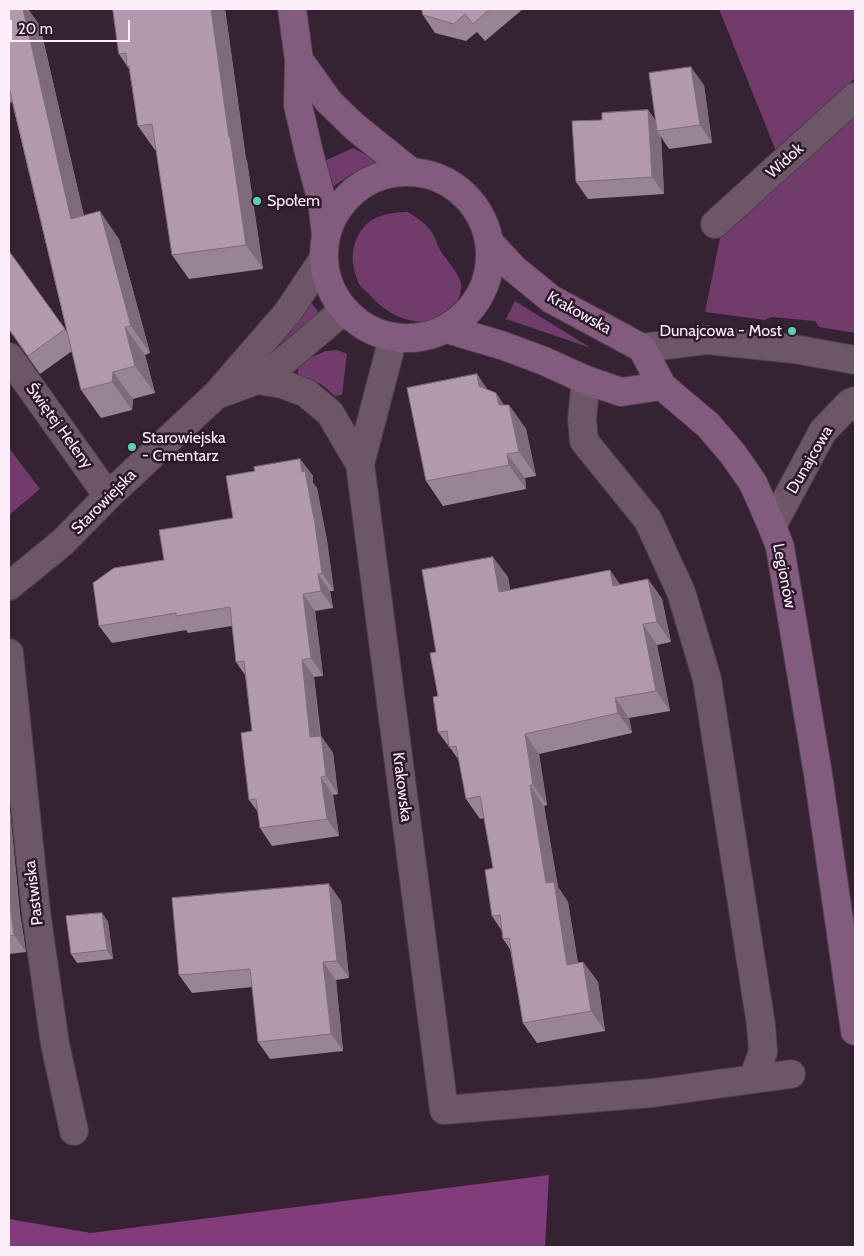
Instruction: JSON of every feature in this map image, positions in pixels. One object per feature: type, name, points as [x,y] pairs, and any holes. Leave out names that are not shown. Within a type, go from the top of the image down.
[{"type":"main road","points":[[292,9],[299,60],[298,105],[322,201],[325,246],[328,281],[344,310],[353,320],[372,331],[393,338],[423,338],[447,329],[467,314],[482,293],[490,268],[490,242],[484,221],[471,202],[454,186],[434,176],[411,172],[388,174],[367,182],[349,196],[334,214],[325,246]]},
{"type":"main road","points":[[299,60],[329,102],[355,127],[411,172]]},
{"type":"main road","name":"Krakowska","points":[[490,242],[513,268],[550,300],[642,348]]},
{"type":"main road","points":[[447,329],[504,346],[620,392],[662,386],[642,348]]},
{"type":"main road","name":"Legionów","points":[[662,386],[708,425],[733,454],[754,483],[780,547],[816,764],[855,1031]]},
{"type":"street","name":"Widok","points":[[715,224],[855,97]]},
{"type":"street","name":"Starowiejska","points":[[9,586],[63,542],[108,496],[218,394],[288,312],[325,246]]},
{"type":"street","name":"Starowiejska","points":[[218,394],[257,380],[272,371],[344,310]]},
{"type":"street","name":"Krakowska","points":[[393,338],[360,464],[444,1110],[652,1092],[753,1079]]},
{"type":"street","points":[[642,348],[707,340],[794,348],[855,360]]},
{"type":"street","name":"Świętej Heleny","points":[[9,357],[108,496]]},
{"type":"street","name":"Krakowska","points":[[257,380],[282,384],[306,393],[330,413],[360,464]]},
{"type":"street","points":[[586,380],[582,419],[584,441],[648,520],[680,592],[707,679],[761,1024],[763,1052],[753,1079],[790,1074]]},
{"type":"street","name":"Dunajcowa","points":[[772,526],[823,430],[850,403],[855,401]]},
{"type":"street","name":"Pastwiska","points":[[9,653],[36,912],[55,1044],[74,1132]]},
{"type":"shaded area","points":[[719,9],[855,9],[855,78],[776,151]]},
{"type":"shaded area","points":[[855,114],[855,333],[819,327],[815,321],[772,317],[765,320],[705,312],[721,233]]},
{"type":"shaded area","points":[[353,148],[382,163],[353,173],[331,188],[322,162]]},
{"type":"shaded area","points":[[408,212],[430,229],[438,247],[460,280],[461,290],[454,307],[442,318],[431,321],[422,322],[404,319],[388,311],[361,286],[354,267],[354,246],[364,226],[373,219],[382,216]]},
{"type":"shaded area","points":[[308,298],[320,314],[249,367]]},
{"type":"shaded area","points":[[515,301],[591,348],[506,319]]},
{"type":"shaded area","points":[[338,350],[347,354],[342,395],[335,396],[321,384],[298,376],[298,363],[326,351]]},
{"type":"shaded area","points":[[9,448],[40,489],[9,515]]},
{"type":"shaded area","points":[[549,1175],[545,1247],[9,1247],[9,1219],[91,1233]]},
{"type":"building","points":[[9,9],[23,9],[71,219],[100,211],[131,326],[125,327],[135,366],[113,372],[112,382],[81,390],[9,87]]},
{"type":"building","points":[[113,9],[211,9],[246,245],[172,255],[152,124],[138,126],[129,66],[127,66],[126,53],[119,54]]},
{"type":"building","points":[[422,9],[490,9],[473,24],[465,14],[454,24],[423,15]]},
{"type":"building","points":[[691,67],[700,125],[657,131],[649,73]]},
{"type":"building","points":[[648,110],[652,177],[576,182],[572,121],[602,120],[602,113]]},
{"type":"building","points":[[9,251],[65,329],[28,356],[9,329]]},
{"type":"building","points":[[477,374],[479,386],[496,393],[499,405],[509,405],[519,452],[507,454],[509,465],[426,481],[407,388]]},
{"type":"building","points":[[300,459],[302,472],[305,471],[322,573],[318,574],[321,591],[303,594],[311,658],[302,660],[310,737],[321,736],[326,776],[321,777],[327,819],[260,828],[256,799],[249,800],[241,733],[252,731],[244,661],[236,662],[230,607],[176,616],[176,613],[99,626],[93,583],[114,568],[164,560],[159,530],[233,518],[226,476],[255,471],[254,467]]},
{"type":"building","points":[[493,557],[499,592],[610,570],[613,586],[648,579],[657,622],[643,624],[656,691],[615,698],[618,713],[525,734],[533,785],[530,785],[546,883],[554,882],[567,965],[583,962],[591,1011],[523,1023],[509,938],[503,939],[500,915],[492,916],[485,870],[493,868],[480,796],[466,799],[456,746],[449,747],[447,731],[438,732],[433,697],[438,696],[430,653],[436,652],[422,570]]},
{"type":"building","points":[[329,884],[337,961],[323,962],[331,1034],[258,1042],[250,969],[179,975],[172,898]]},
{"type":"building","points":[[9,897],[14,935],[9,936]]},
{"type":"building","points":[[102,913],[107,950],[71,954],[66,916]]},
{"type":"place","name":"Społem","points":[[257,201]]},
{"type":"place","name":"Dunajcowa - Most","points":[[792,331]]},
{"type":"place","name":"Starowiejska - Cmentarz","points":[[132,447]]}]
